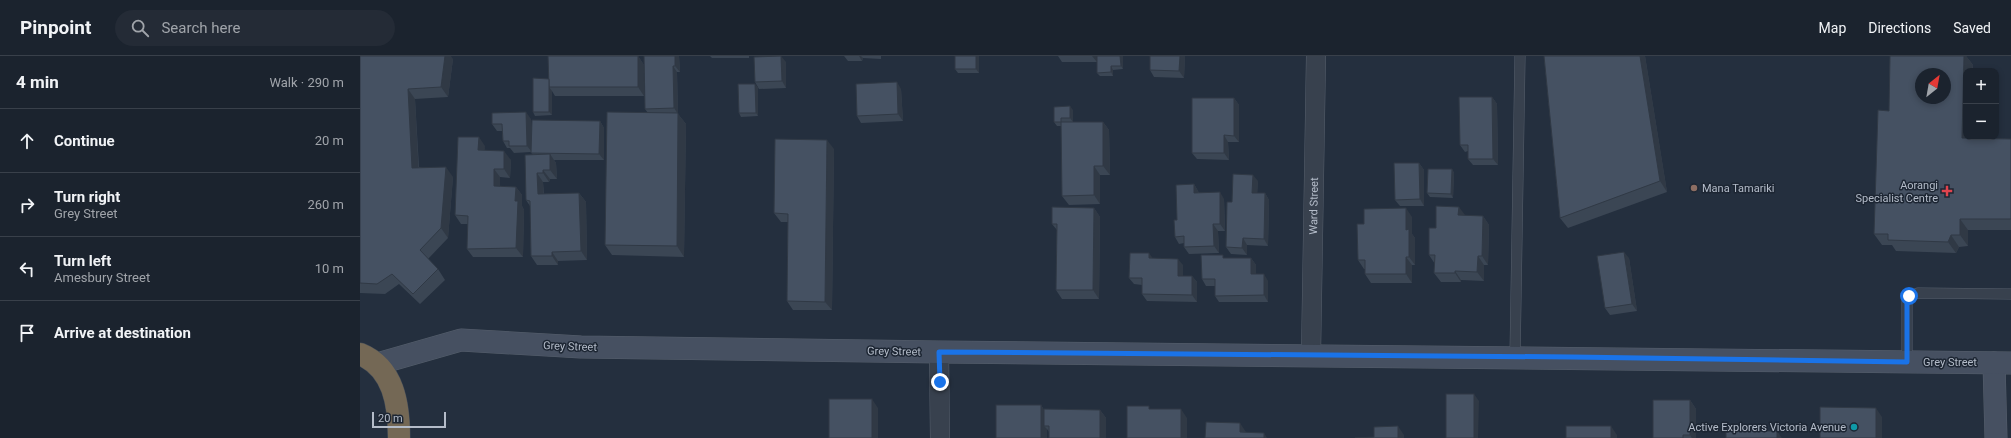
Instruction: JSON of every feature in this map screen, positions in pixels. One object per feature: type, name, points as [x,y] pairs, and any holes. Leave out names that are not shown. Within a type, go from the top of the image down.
[{"type":"highway","points":[[368,359],[389,379],[396,396],[399,438]]},
{"type":"street","name":"Ward Street","points":[[1311,355],[1316,56]]},
{"type":"street","name":"Grey Street","points":[[368,359],[461,340],[581,347],[2003,363]]},
{"type":"street","points":[[939,352],[940,438]]},
{"type":"street","points":[[1996,438],[2003,363]]},
{"type":"lane","points":[[1515,357],[1520,56]]},
{"type":"lane","points":[[1907,362],[1906,330],[1907,300],[1909,296],[1918,293],[2011,294]]},
{"type":"building","points":[[360,56],[445,56],[441,87],[408,89],[412,168],[446,167],[441,228],[420,250],[438,269],[413,294],[392,274],[377,284],[360,283]]},
{"type":"building","points":[[548,56],[638,56],[638,87],[549,87]]},
{"type":"building","points":[[644,56],[675,56],[675,66],[673,66],[674,108],[645,109]]},
{"type":"building","points":[[781,56],[782,81],[755,82],[754,57]]},
{"type":"building","points":[[955,56],[976,56],[976,69],[955,69]]},
{"type":"building","points":[[1097,56],[1120,56],[1121,66],[1111,66],[1111,72],[1097,73]]},
{"type":"building","points":[[1150,56],[1180,56],[1179,71],[1150,70]]},
{"type":"building","points":[[1544,56],[1640,56],[1660,181],[1560,218]]},
{"type":"building","name":"Aorangi Specialist Centre","points":[[1890,56],[1964,56],[1962,138],[1963,140],[2011,139],[2011,219],[1960,219],[1960,235],[1951,235],[1948,242],[1888,240],[1888,234],[1874,234],[1878,110],[1889,111]]},
{"type":"building","points":[[533,78],[549,79],[549,112],[533,112]]},
{"type":"building","points":[[897,82],[898,114],[857,116],[856,84]]},
{"type":"building","points":[[738,84],[755,84],[756,113],[739,113]]},
{"type":"building","points":[[1459,97],[1492,97],[1493,159],[1468,159],[1468,145],[1460,145]]},
{"type":"building","points":[[1192,98],[1234,98],[1234,136],[1224,135],[1224,153],[1192,153]]},
{"type":"building","points":[[1070,106],[1070,118],[1061,118],[1061,122],[1054,122],[1054,107]]},
{"type":"building","points":[[526,112],[527,146],[509,146],[509,141],[503,141],[502,124],[492,124],[492,113]]},
{"type":"building","points":[[607,112],[678,113],[677,246],[605,245]]},
{"type":"building","points":[[532,120],[600,121],[599,154],[531,153]]},
{"type":"building","points":[[1061,122],[1103,122],[1103,166],[1094,166],[1094,195],[1062,196]]},
{"type":"building","points":[[458,137],[479,137],[478,150],[504,151],[504,169],[494,169],[494,186],[516,187],[515,201],[518,201],[516,248],[467,249],[468,216],[455,215]]},
{"type":"building","points":[[775,139],[827,140],[825,302],[787,301],[788,214],[774,213]]},
{"type":"building","points":[[550,154],[550,170],[543,170],[543,173],[537,173],[538,194],[579,193],[581,251],[552,252],[552,256],[531,256],[530,201],[526,200],[525,155]]},
{"type":"building","points":[[1394,163],[1419,163],[1420,199],[1395,200]]},
{"type":"building","points":[[1428,169],[1452,169],[1451,194],[1427,193]]},
{"type":"building","points":[[1233,174],[1253,175],[1252,193],[1265,193],[1264,239],[1243,238],[1242,248],[1226,247],[1227,202],[1232,202]]},
{"type":"building","points":[[1194,184],[1194,193],[1220,192],[1220,224],[1213,224],[1214,246],[1184,247],[1184,236],[1175,237],[1174,220],[1177,220],[1176,185]]},
{"type":"building","points":[[1436,206],[1459,207],[1458,215],[1483,216],[1482,256],[1478,256],[1477,272],[1455,271],[1455,273],[1434,273],[1435,255],[1429,255],[1429,228],[1436,228]]},
{"type":"building","points":[[1052,207],[1094,208],[1093,290],[1056,290],[1057,224],[1052,224]]},
{"type":"building","points":[[1406,208],[1406,230],[1409,229],[1409,257],[1406,257],[1406,274],[1365,274],[1365,260],[1358,260],[1357,224],[1364,224],[1364,209]]},
{"type":"building","points":[[1624,252],[1632,304],[1605,308],[1597,256]]},
{"type":"building","points":[[1130,253],[1149,253],[1149,258],[1178,259],[1178,276],[1192,276],[1192,295],[1142,294],[1142,278],[1129,278]]},
{"type":"building","points":[[1201,255],[1223,255],[1223,258],[1251,258],[1251,274],[1264,274],[1264,295],[1215,296],[1215,279],[1202,279]]},
{"type":"building","points":[[1446,394],[1474,394],[1474,438],[1446,438]]},
{"type":"building","points":[[829,399],[872,399],[872,438],[829,438]]},
{"type":"building","points":[[1653,400],[1690,400],[1690,435],[1683,435],[1683,438],[1653,438]]},
{"type":"building","points":[[996,405],[1041,405],[1041,438],[996,438]]},
{"type":"building","points":[[1127,406],[1149,406],[1149,409],[1181,409],[1181,438],[1127,438]]},
{"type":"building","name":"Active Explorers Victoria Avenue","points":[[1820,407],[1876,408],[1876,438],[1820,438]]},
{"type":"building","points":[[1044,409],[1100,410],[1100,438],[1049,438],[1049,426],[1044,426]]},
{"type":"building","points":[[1206,422],[1240,423],[1240,432],[1264,433],[1264,438],[1205,438]]},
{"type":"building","points":[[1398,426],[1398,438],[1355,438],[1374,437],[1374,427]]},
{"type":"building","points":[[1566,426],[1611,426],[1611,438],[1566,438]]},
{"type":"building","points":[[1726,426],[1758,426],[1758,431],[1777,431],[1777,438],[1726,438]]},
{"type":"place","name":"Mana Tamariki","points":[[1694,188]]},
{"type":"place","name":"Aorangi Specialist Centre","points":[[1947,191]]},
{"type":"place","name":"Active Explorers Victoria Avenue","points":[[1854,427]]},
{"type":"route","points":[[940,382],[939,352],[1572,357],[1907,362],[1906,330],[1907,300],[1909,296]]}]
